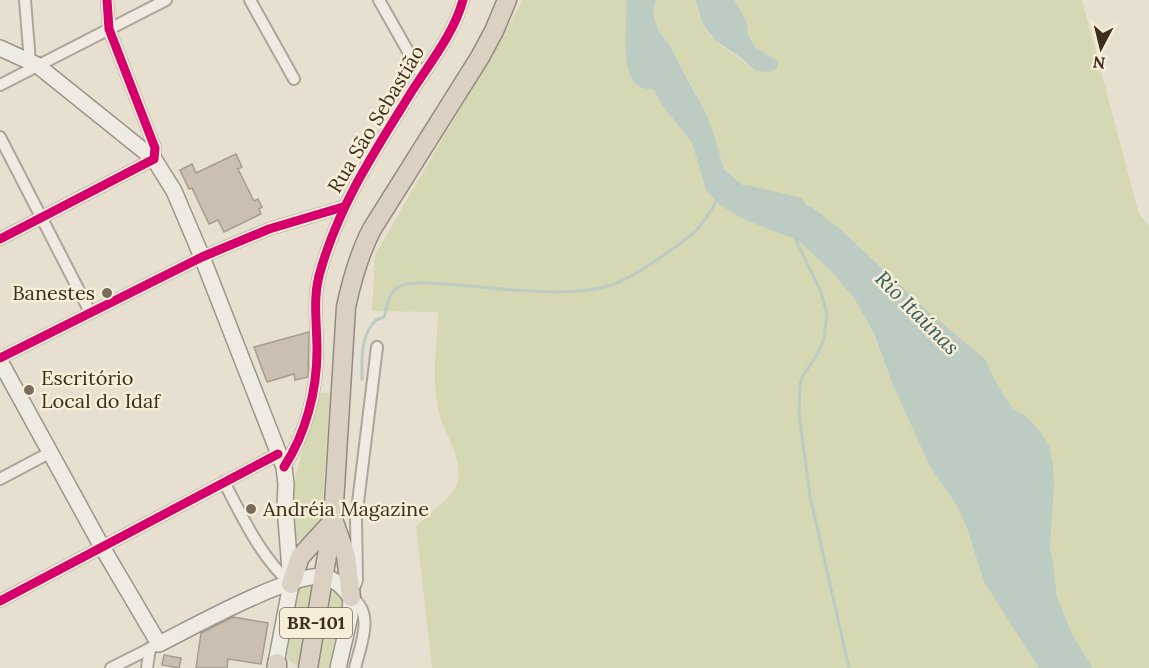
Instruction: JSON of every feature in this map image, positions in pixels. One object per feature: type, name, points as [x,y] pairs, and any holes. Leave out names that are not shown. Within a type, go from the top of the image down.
[{"type":"highway","name":"BR-101","points":[[308,668],[333,520],[346,307],[361,250],[480,57],[507,0]]},
{"type":"highway","points":[[291,584],[300,557],[333,520],[346,556],[351,597]]},
{"type":"main road","points":[[0,48],[34,64],[154,159],[174,191],[281,460],[286,484],[285,506],[291,584],[278,667]]},
{"type":"main road","points":[[0,359],[154,646],[270,590],[291,584],[304,577],[325,577],[336,581],[351,597],[350,616],[338,668]]},
{"type":"street","points":[[25,0],[34,64]]},
{"type":"street","points":[[0,239],[154,159],[155,148],[109,29],[107,0]]},
{"type":"street","points":[[0,85],[34,64],[165,0]]},
{"type":"street","points":[[250,0],[294,78]]},
{"type":"street","points":[[379,0],[422,76]]},
{"type":"street","name":"Rua São Sebastião","points":[[281,460],[301,436],[316,383],[316,290],[320,270],[343,207],[383,138],[442,45],[463,0]]},
{"type":"street","points":[[0,137],[90,312]]},
{"type":"street","points":[[0,359],[202,257],[269,229],[343,207]]},
{"type":"street","points":[[355,668],[364,632],[364,612],[360,603],[351,597],[357,580],[356,519],[377,347]]},
{"type":"street","points":[[0,479],[51,452]]},
{"type":"street","points":[[0,601],[224,482],[281,460]]},
{"type":"street","points":[[224,482],[267,558],[276,571],[291,584]]},
{"type":"street","points":[[111,668],[154,646]]},
{"type":"street","points":[[147,668],[154,646]]},
{"type":"green space","points":[[523,0],[626,0],[625,47],[629,72],[633,81],[640,87],[654,90],[662,105],[692,143],[706,190],[718,204],[743,219],[799,241],[831,271],[854,298],[873,334],[929,465],[957,506],[967,528],[984,582],[1039,668],[432,668],[416,527],[452,492],[458,479],[457,460],[439,413],[435,389],[438,312],[372,311],[375,255]]},
{"type":"green space","points":[[656,0],[695,0],[702,23],[712,37],[756,71],[778,61],[755,47],[748,35],[747,23],[734,0],[1082,0],[1139,214],[1149,226],[1149,668],[1093,668],[1072,634],[1057,597],[1050,547],[1053,465],[1025,415],[1013,409],[995,381],[986,360],[930,313],[839,228],[813,208],[794,199],[771,201],[745,187],[724,168],[713,131],[693,88],[669,44],[659,32],[653,15]]},
{"type":"green space","points":[[318,393],[330,393],[321,525],[308,538],[295,541],[290,539],[296,475]]},
{"type":"green space","points":[[314,582],[299,666],[290,662],[287,653],[298,587]]},
{"type":"green space","points":[[333,587],[345,601],[333,664],[328,668],[317,668]]},
{"type":"water","points":[[626,0],[656,0],[653,15],[659,32],[669,44],[705,112],[724,169],[745,187],[771,201],[794,199],[813,208],[839,228],[930,313],[986,360],[995,381],[1013,409],[1025,415],[1039,430],[1049,446],[1053,465],[1050,547],[1057,597],[1072,634],[1093,668],[1039,668],[984,582],[967,528],[957,506],[929,465],[892,383],[874,334],[854,298],[831,271],[799,241],[743,219],[718,204],[706,190],[692,143],[662,105],[654,90],[640,87],[633,81],[629,72],[626,60]]},
{"type":"water","points":[[695,0],[734,0],[747,23],[748,35],[755,47],[778,61],[777,68],[770,72],[756,71],[716,41],[703,25]]},
{"type":"building","points":[[236,154],[242,167],[238,169],[254,201],[258,199],[262,207],[259,209],[261,214],[224,232],[218,220],[209,224],[192,188],[189,189],[180,170],[192,164],[196,173]]},
{"type":"building","points":[[309,332],[308,377],[295,380],[294,374],[267,382],[254,347]]},
{"type":"building","points":[[233,617],[268,623],[261,664],[228,659],[227,668],[196,668],[201,633]]},
{"type":"building","points":[[164,655],[181,658],[179,668],[162,665]]},
{"type":"waterway","name":"Rio Itaúnas","points":[[746,193],[797,205]]},
{"type":"waterway","points":[[362,379],[363,348],[367,333],[376,320],[384,317],[390,296],[400,286],[436,283],[559,292],[604,287],[636,274],[681,243],[701,225],[717,199]]},
{"type":"waterway","points":[[794,236],[821,292],[827,314],[824,339],[817,355],[802,377],[799,414],[810,496],[849,668]]},
{"type":"cycle path","points":[[0,239],[154,159],[155,148],[109,29],[107,0]]},
{"type":"cycle path","points":[[284,467],[292,454],[309,411],[315,381],[318,279],[329,245],[372,155],[448,36],[463,0]]},
{"type":"cycle path","points":[[0,358],[202,257],[269,229],[343,207]]},
{"type":"cycle path","points":[[0,601],[278,454]]},
{"type":"place","name":"Banestes","points":[[107,293]]},
{"type":"place","name":"Escritório Local do Idaf","points":[[29,390]]},
{"type":"place","name":"Andréia Magazine","points":[[251,509]]}]
